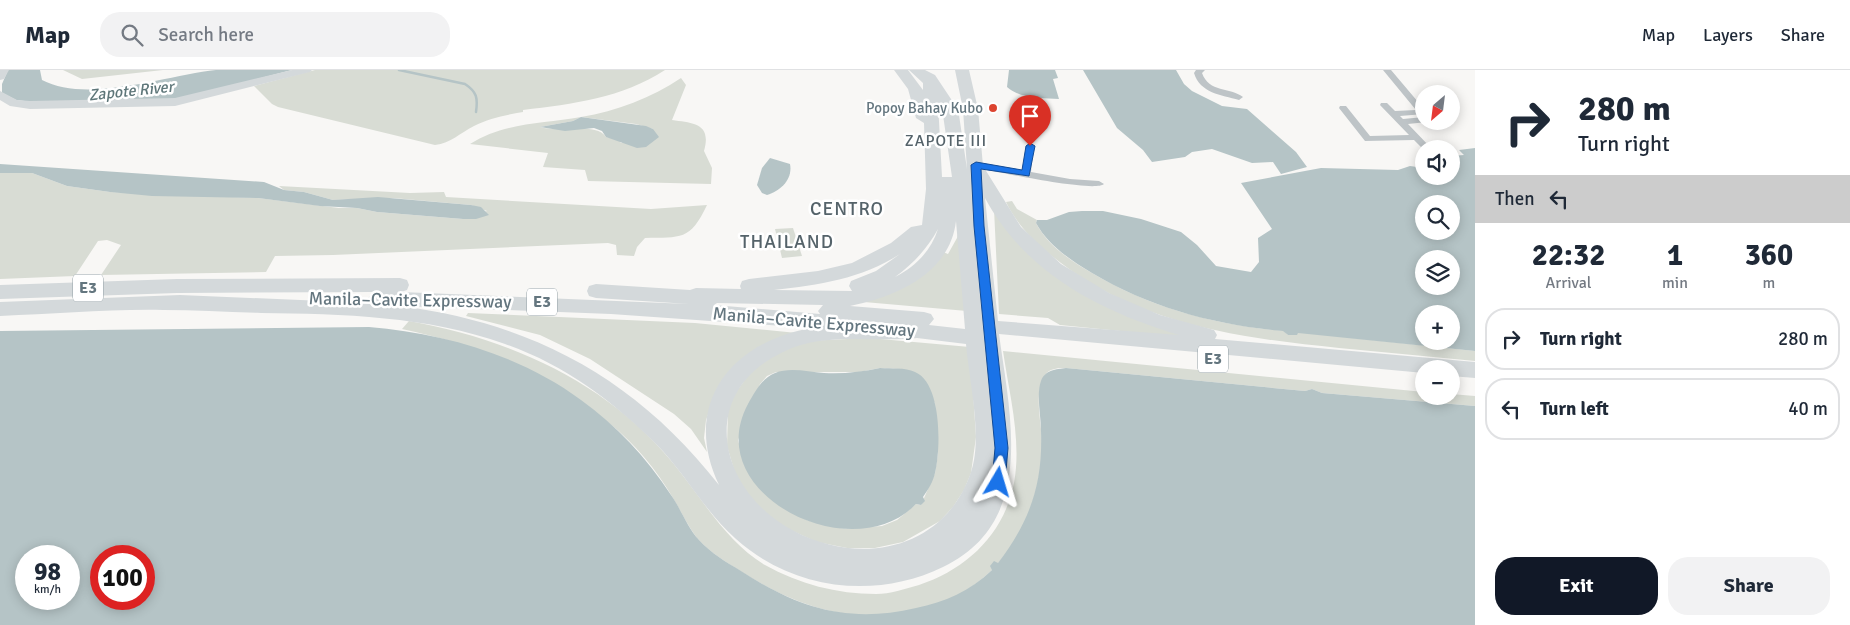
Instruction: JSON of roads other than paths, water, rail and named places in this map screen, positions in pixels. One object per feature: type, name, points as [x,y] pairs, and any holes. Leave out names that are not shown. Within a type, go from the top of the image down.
[{"type":"highway","points":[[962,70],[976,167],[979,226],[979,294]]},
{"type":"highway","points":[[787,297],[845,289],[883,276],[903,262],[922,242],[933,216],[934,189],[930,137],[933,73]]},
{"type":"highway","points":[[676,295],[831,299],[866,296],[898,284],[922,268],[937,249],[946,230],[948,211],[946,159],[933,73]]},
{"type":"highway","points":[[167,303],[397,312],[450,321],[515,340],[570,366],[624,401],[685,460],[730,517],[747,534],[769,550],[808,567],[852,576],[892,574],[929,563],[958,546],[982,521],[996,493],[1001,470],[1002,448],[987,373],[979,294],[951,115],[933,73]]},
{"type":"highway","points":[[930,137],[919,97],[909,74],[933,73],[960,93],[969,109]]},
{"type":"highway","points":[[976,167],[988,184],[1008,221],[1035,251],[1059,272],[1125,309],[1181,329],[1213,337],[1365,359]]},
{"type":"highway","points":[[709,295],[736,288],[830,276],[859,268],[888,255],[933,216]]},
{"type":"highway","name":"Manila–Cavite Expressway","points":[[0,292],[295,284],[480,287],[676,295],[968,330],[916,331],[789,318],[544,302],[222,298],[167,303],[0,309]]},
{"type":"highway","points":[[916,331],[828,333],[792,340],[775,346],[753,360],[728,386],[718,408],[715,424],[716,445],[720,464],[744,507],[774,533],[794,544],[824,555],[855,560],[892,558],[910,553],[945,536],[975,495],[983,470],[987,373]]},
{"type":"highway","name":"E3","points":[[1415,377],[1001,333],[1365,359],[1475,370]]},
{"type":"highway","points":[[1460,381],[1475,382]]},
{"type":"street","points":[[0,76],[3,70]]},
{"type":"street","points":[[0,95],[14,103],[30,105],[175,102],[306,70]]},
{"type":"street","points":[[896,70],[909,74]]},
{"type":"street","points":[[1201,70],[1198,73],[1200,80],[1206,87],[1239,97]]},
{"type":"street","points":[[1387,70],[1415,105]]},
{"type":"street","points":[[1384,105],[1420,140]]},
{"type":"street","points":[[1343,108],[1368,139],[1417,137]]},
{"type":"street","points":[[1394,114],[1415,115]]},
{"type":"street","points":[[1402,122],[1415,118]]},
{"type":"street","points":[[1026,174],[1030,146]]},
{"type":"street","points":[[976,167],[1099,184]]},
{"type":"water","name":"Zapote River","points":[[8,70],[40,70],[42,80],[60,87],[104,89],[216,70],[292,70],[175,100],[42,103],[16,100],[2,93],[2,84]]},
{"type":"water","points":[[1009,70],[1055,70],[1058,78],[1053,79],[1059,99],[1025,96],[1012,91],[1007,87]]},
{"type":"water","points":[[1083,70],[1176,70],[1184,84],[1192,91],[1222,106],[1247,109],[1296,152],[1307,167],[1281,174],[1273,162],[1252,163],[1212,149],[1192,152],[1185,157],[1152,162],[1143,150],[1117,128]]},
{"type":"water","points":[[581,117],[646,126],[653,129],[659,137],[646,147],[637,148],[606,137],[602,131],[594,128],[565,131],[540,127],[573,121]]},
{"type":"water","points":[[1475,148],[1475,351],[1460,349],[1460,305],[1415,305],[1415,345],[1298,333],[1297,335],[1288,335],[1283,331],[1233,324],[1184,313],[1137,296],[1084,268],[1053,245],[1036,223],[1037,220],[1047,220],[1069,212],[1082,211],[1103,211],[1141,219],[1181,232],[1197,245],[1216,266],[1251,272],[1259,262],[1258,238],[1272,229],[1241,183],[1321,168],[1398,170],[1410,166],[1415,167],[1415,185],[1460,185],[1460,155],[1464,155],[1460,150]]},
{"type":"water","points":[[770,158],[790,164],[790,175],[785,184],[777,191],[767,195],[762,193],[757,185],[762,168]]},
{"type":"water","points":[[0,164],[264,182],[284,190],[304,192],[333,200],[378,197],[471,205],[481,207],[489,215],[476,219],[463,219],[377,212],[357,208],[320,206],[258,198],[152,196],[110,192],[67,186],[32,173],[0,173]]},
{"type":"water","points":[[369,327],[425,335],[480,349],[533,370],[581,400],[607,420],[630,443],[661,481],[675,500],[695,535],[719,557],[783,595],[824,609],[846,613],[891,613],[937,602],[966,590],[992,570],[990,566],[994,561],[998,563],[1019,532],[1037,485],[1041,450],[1040,387],[1045,374],[1051,371],[1066,368],[1305,391],[1312,389],[1322,393],[1415,401],[1415,405],[1475,406],[1475,625],[0,625],[0,331]]},
{"type":"water","points":[[880,368],[911,370],[915,372],[924,379],[935,402],[938,433],[937,462],[930,486],[923,497],[925,501],[921,505],[916,504],[889,522],[857,529],[823,525],[790,513],[763,493],[745,467],[739,437],[748,404],[763,382],[770,375],[787,370],[838,373]]},
{"type":"waterway","points":[[399,70],[465,84],[476,96],[476,112]]},
{"type":"place","name":"Popoy Bahay Kubo","points":[[993,108]]},
{"type":"district","name":"ZAPOTE III","points":[[946,141]]},
{"type":"district","name":"CENTRO","points":[[847,209]]},
{"type":"district","name":"THAILAND","points":[[787,242]]}]
